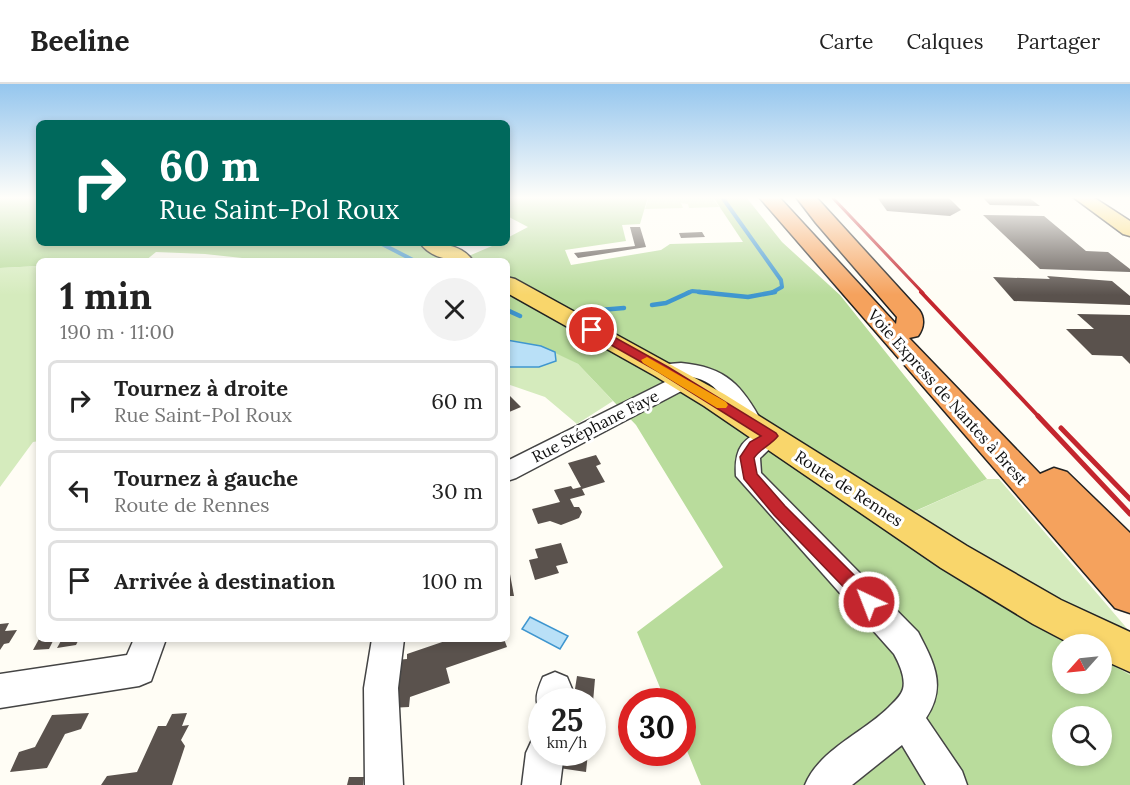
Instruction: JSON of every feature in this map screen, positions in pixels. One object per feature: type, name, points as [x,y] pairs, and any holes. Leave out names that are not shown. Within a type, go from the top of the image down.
[{"type":"highway","name":"Voie Express de Nantes à Brest","points":[[798,230],[922,369],[1130,595]]},
{"type":"highway","name":"Voie Express de Nantes à Brest","points":[[816,230],[909,330],[1130,559]]},
{"type":"highway","points":[[833,230],[910,316],[909,330]]},
{"type":"main road","points":[[436,246],[458,258]]},
{"type":"main road","name":"Route de Rennes","points":[[510,286],[673,376],[761,430],[954,557],[1047,612],[1130,653]]},
{"type":"street","name":"Rue Stéphane Faye","points":[[510,470],[673,376]]},
{"type":"street","points":[[761,430],[755,446],[747,457],[749,476],[906,643],[918,666],[921,690],[906,718],[824,785]]},
{"type":"street","points":[[0,691],[139,670],[149,642]]},
{"type":"street","points":[[384,785],[381,687],[388,642]]},
{"type":"street","points":[[906,718],[948,785]]},
{"type":"street","points":[[541,785],[543,766]]},
{"type":"green space","points":[[0,230],[36,230],[36,246],[420,246],[442,258],[242,258],[156,252],[149,258],[36,258],[36,266],[0,268]]},
{"type":"green space","points":[[523,230],[623,230],[626,241],[565,250],[571,265],[661,250],[670,244],[743,242],[735,230],[772,230],[782,242],[840,295],[987,479],[886,524],[1062,634],[1052,634],[1052,694],[1112,694],[1112,664],[1130,675],[1130,785],[701,785],[693,766],[696,766],[696,688],[660,688],[637,632],[723,567],[636,425],[578,364],[541,346],[510,341],[510,258],[464,258],[492,246],[510,246],[510,236]]},
{"type":"green space","points":[[36,266],[36,442],[33,442],[0,487],[0,268]]},
{"type":"green space","points":[[555,352],[578,364],[613,401],[577,424],[545,397],[510,385],[510,367],[539,367],[555,361]]},
{"type":"green space","points":[[987,479],[999,479],[1130,632],[1130,675],[1112,664],[1112,634],[1081,634],[885,525]]},
{"type":"water","points":[[510,341],[541,346],[555,352],[556,361],[539,367],[510,367]]},
{"type":"water","points":[[530,617],[568,636],[560,649],[522,629]]},
{"type":"building","points":[[631,230],[641,230],[646,247],[578,258],[574,253],[635,246]]},
{"type":"building","points":[[999,230],[1060,230],[1086,251],[1108,252],[1130,269],[1130,272],[1040,269]]},
{"type":"building","points":[[702,232],[705,237],[681,238],[679,233]]},
{"type":"building","points":[[1047,276],[1112,281],[1130,296],[1130,305],[1014,301],[993,277],[1050,279]]},
{"type":"building","points":[[1077,314],[1130,315],[1130,364],[1122,356],[1092,355],[1066,329],[1094,329]]},
{"type":"building","points":[[510,396],[521,407],[510,412]]},
{"type":"building","points":[[596,455],[601,464],[596,466],[605,482],[582,489],[585,495],[570,499],[574,507],[579,507],[582,512],[579,518],[561,525],[550,521],[538,524],[532,509],[560,502],[554,490],[571,486],[573,489],[581,487],[568,463]]},
{"type":"building","points":[[561,543],[568,563],[556,566],[559,573],[535,580],[529,560],[538,558],[535,549]]},
{"type":"building","points":[[510,574],[514,596],[510,596]]},
{"type":"building","points":[[9,623],[5,631],[17,630],[9,643],[4,644],[0,650],[0,624]]},
{"type":"building","points":[[37,642],[52,642],[49,649],[33,650]]},
{"type":"building","points":[[60,642],[78,642],[76,645],[57,648]]},
{"type":"building","points":[[442,642],[505,642],[507,647],[446,668],[450,683],[410,697],[409,707],[389,708],[396,660],[407,659],[407,654]]},
{"type":"building","points":[[577,676],[595,679],[594,688],[575,688]]},
{"type":"building","points":[[89,713],[81,729],[65,734],[47,768],[10,772],[19,752],[35,747],[52,715]]},
{"type":"building","points":[[187,713],[182,726],[189,725],[181,740],[185,746],[172,785],[101,785],[107,776],[137,772],[158,726],[166,726],[172,714]]},
{"type":"building","points":[[559,766],[587,766],[586,772],[559,768]]},
{"type":"building","points":[[349,777],[364,777],[363,785],[347,785]]},
{"type":"waterway","points":[[745,230],[781,280],[782,287],[772,293]]},
{"type":"waterway","points":[[386,246],[409,258]]},
{"type":"waterway","points":[[687,293],[692,291],[713,293]]},
{"type":"waterway","points":[[652,305],[666,303],[690,292]]},
{"type":"waterway","points":[[699,292],[748,297],[772,293]]},
{"type":"waterway","points":[[588,311],[624,308]]},
{"type":"waterway","points":[[510,311],[520,316]]},
{"type":"railway","points":[[863,230],[923,293]]},
{"type":"railway","points":[[921,292],[1039,417]]},
{"type":"railway","points":[[1038,416],[1130,514]]},
{"type":"railway","points":[[1061,428],[1130,499]]},
{"type":"slow traffic","points":[[647,360],[721,405]]},
{"type":"route","points":[[592,330],[664,370],[771,436],[755,446],[747,457],[749,476],[869,602]]}]
